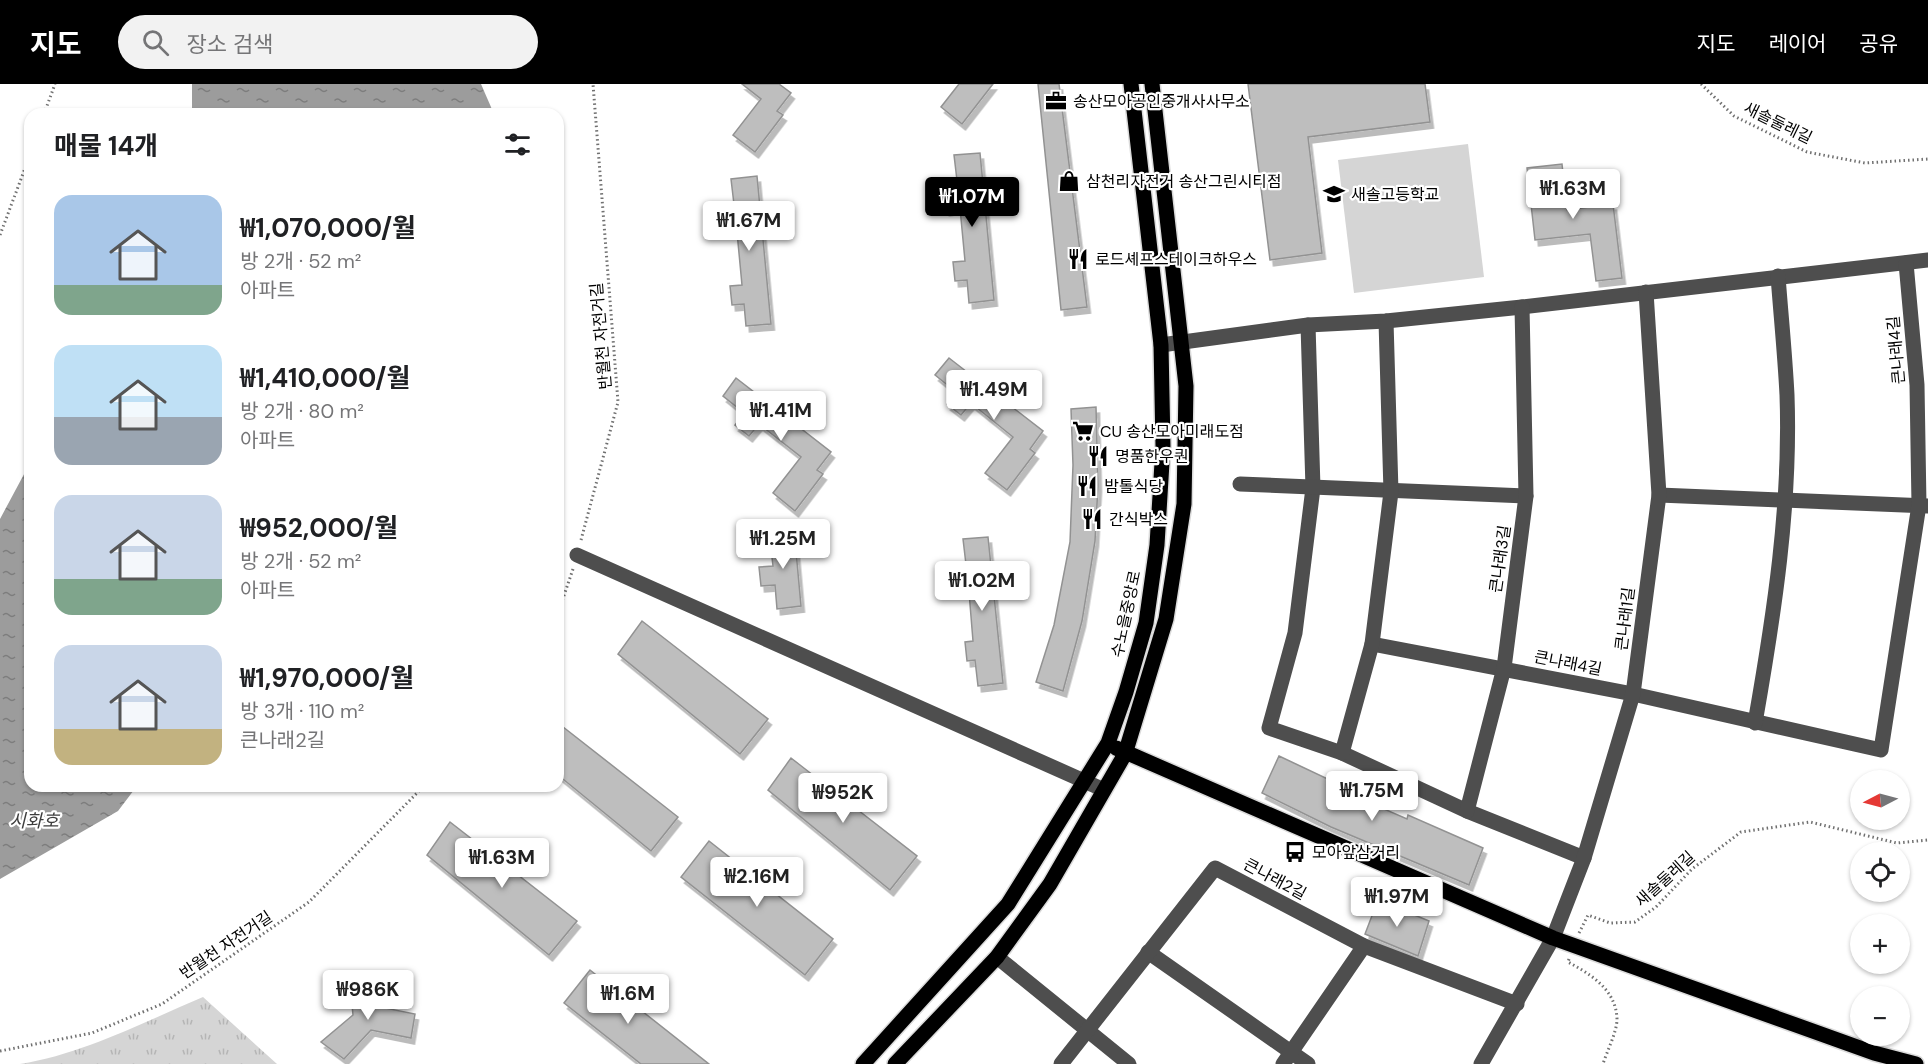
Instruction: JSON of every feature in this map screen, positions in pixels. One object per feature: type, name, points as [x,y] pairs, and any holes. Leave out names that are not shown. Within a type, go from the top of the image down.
[{"type":"main road","name":"수노을중앙로","points":[[862,1064],[1008,904],[1108,743],[1146,623],[1157,545],[1163,446],[1161,345],[1131,84]]},
{"type":"main road","points":[[896,1064],[997,957],[1050,884],[1102,789],[1125,754],[1166,619],[1184,504],[1186,386],[1152,84]]},
{"type":"main road","points":[[1108,743],[1125,754],[1552,938],[1874,1053],[1916,1064]]},
{"type":"street","points":[[1161,345],[1308,325],[1386,321],[1522,307],[1928,260]]},
{"type":"street","name":"큰나래4길","points":[[1372,644],[1633,694],[1881,750],[1923,506],[1917,385],[1906,263]]},
{"type":"street","points":[[1755,723],[1774,616],[1784,502],[1787,396],[1778,276]]},
{"type":"street","name":"큰나래1길","points":[[1552,938],[1584,858],[1633,694],[1659,495],[1646,292]]},
{"type":"street","name":"큰나래3길","points":[[1467,811],[1504,668],[1526,496],[1522,307]]},
{"type":"street","points":[[1342,753],[1372,644],[1391,492],[1386,321]]},
{"type":"street","points":[[1308,325],[1313,488],[1295,633],[1269,728],[1342,753],[1467,811],[1584,858]]},
{"type":"street","points":[[1240,484],[1526,496]]},
{"type":"street","points":[[1659,495],[1923,506]]},
{"type":"street","points":[[577,555],[1102,789]]},
{"type":"street","name":"큰나래2길","points":[[1061,1064],[1215,868],[1364,946],[1517,1004]]},
{"type":"street","points":[[1481,1064],[1517,1004],[1552,938]]},
{"type":"street","points":[[1287,1058],[1364,946]]},
{"type":"street","points":[[1148,952],[1287,1058],[1308,1064]]},
{"type":"street","points":[[997,957],[1129,1064]]},
{"type":"path","points":[[46,108],[55,84]]},
{"type":"path","name":"반월천 자전거길","points":[[564,595],[577,555],[618,402],[592,84]]},
{"type":"path","name":"새솔둘레길","points":[[1701,84],[1734,116],[1807,152],[1865,163],[1928,159]]},
{"type":"path","points":[[0,235],[24,171]]},
{"type":"path","name":"반월천 자전거길","points":[[0,1051],[92,1033],[162,1004],[309,902],[418,792]]},
{"type":"path","name":"새솔둘레길","points":[[1573,946],[1588,915],[1610,923],[1635,922],[1656,907],[1692,869],[1741,832],[1810,822],[1896,843],[1928,840]]},
{"type":"path","points":[[1573,946],[1568,962],[1598,978],[1612,1000],[1617,1020],[1603,1064]]},
{"type":"green space","points":[[1468,144],[1484,277],[1354,293],[1338,160]]},
{"type":"green space","points":[[203,997],[277,1064],[20,1064],[90,1045]]},
{"type":"water","points":[[192,84],[481,84],[491,108],[192,108]]},
{"type":"water","name":"시화호","points":[[24,474],[24,792],[132,792],[118,811],[0,879],[0,519]]},
{"type":"building","points":[[742,84],[779,84],[791,93],[777,111],[783,115],[755,152],[733,135],[761,99]]},
{"type":"building","points":[[959,84],[993,84],[962,124],[941,107]]},
{"type":"building","points":[[1038,84],[1059,84],[1087,307],[1061,310]]},
{"type":"building","points":[[1248,84],[1425,84],[1430,122],[1308,137],[1322,253],[1270,260]]},
{"type":"building","points":[[980,153],[994,300],[969,303],[967,280],[955,281],[953,262],[965,261],[960,208],[946,210],[944,190],[958,189],[954,155]]},
{"type":"building","points":[[1562,164],[1567,210],[1613,204],[1622,278],[1596,281],[1590,234],[1535,240],[1527,168]]},
{"type":"building","points":[[757,176],[771,324],[746,326],[744,304],[732,305],[730,286],[742,285],[737,232],[724,233],[722,214],[735,213],[731,179]]},
{"type":"building","points":[[949,358],[1043,431],[1030,449],[1035,453],[1007,490],[985,473],[1013,437],[971,403],[961,415],[947,404],[956,392],[935,375]]},
{"type":"building","points":[[736,378],[831,452],[817,470],[823,474],[795,511],[773,493],[801,457],[759,424],[749,436],[735,425],[744,413],[723,396]]},
{"type":"building","points":[[1096,407],[1098,486],[1095,541],[1082,621],[1063,691],[1036,682],[1054,625],[1070,542],[1073,465],[1071,409]]},
{"type":"building","points":[[794,529],[801,606],[777,609],[775,585],[761,586],[759,567],[773,566],[769,532]]},
{"type":"building","points":[[988,537],[1003,683],[978,686],[975,660],[967,661],[965,642],[973,641],[969,592],[958,593],[956,574],[967,573],[963,539]]},
{"type":"building","points":[[642,621],[768,719],[740,754],[618,654]]},
{"type":"building","points":[[564,728],[678,817],[651,851],[564,780]]},
{"type":"building","points":[[1279,756],[1349,789],[1347,793],[1407,819],[1408,815],[1483,848],[1469,885],[1331,827],[1262,793]]},
{"type":"building","points":[[791,758],[917,856],[890,890],[768,790]]},
{"type":"building","points":[[450,822],[577,921],[549,955],[427,855]]},
{"type":"building","points":[[709,841],[833,939],[805,975],[681,877]]},
{"type":"building","points":[[1378,900],[1429,921],[1418,956],[1365,934]]},
{"type":"building","points":[[590,970],[709,1064],[641,1064],[564,1003]]},
{"type":"building","points":[[379,984],[380,1007],[415,1014],[411,1038],[371,1030],[344,1059],[321,1042],[353,1015],[350,985]]},
{"type":"place","name":"송산모아공인중개사사무소","points":[[1056,101]]},
{"type":"place","name":"삼천리자전거 송산그린시티점","points":[[1069,181]]},
{"type":"place","name":"새솔고등학교","points":[[1334,194]]},
{"type":"place","name":"로드셰프스테이크하우스","points":[[1078,259]]},
{"type":"place","name":"CU 송산모아미래도점","points":[[1083,431]]},
{"type":"place","name":"명품한우퀀","points":[[1098,456]]},
{"type":"place","name":"밤톨식당","points":[[1087,486]]},
{"type":"place","name":"간식박스","points":[[1092,519]]},
{"type":"place","name":"모아앞삼거리","points":[[1295,852]]}]
